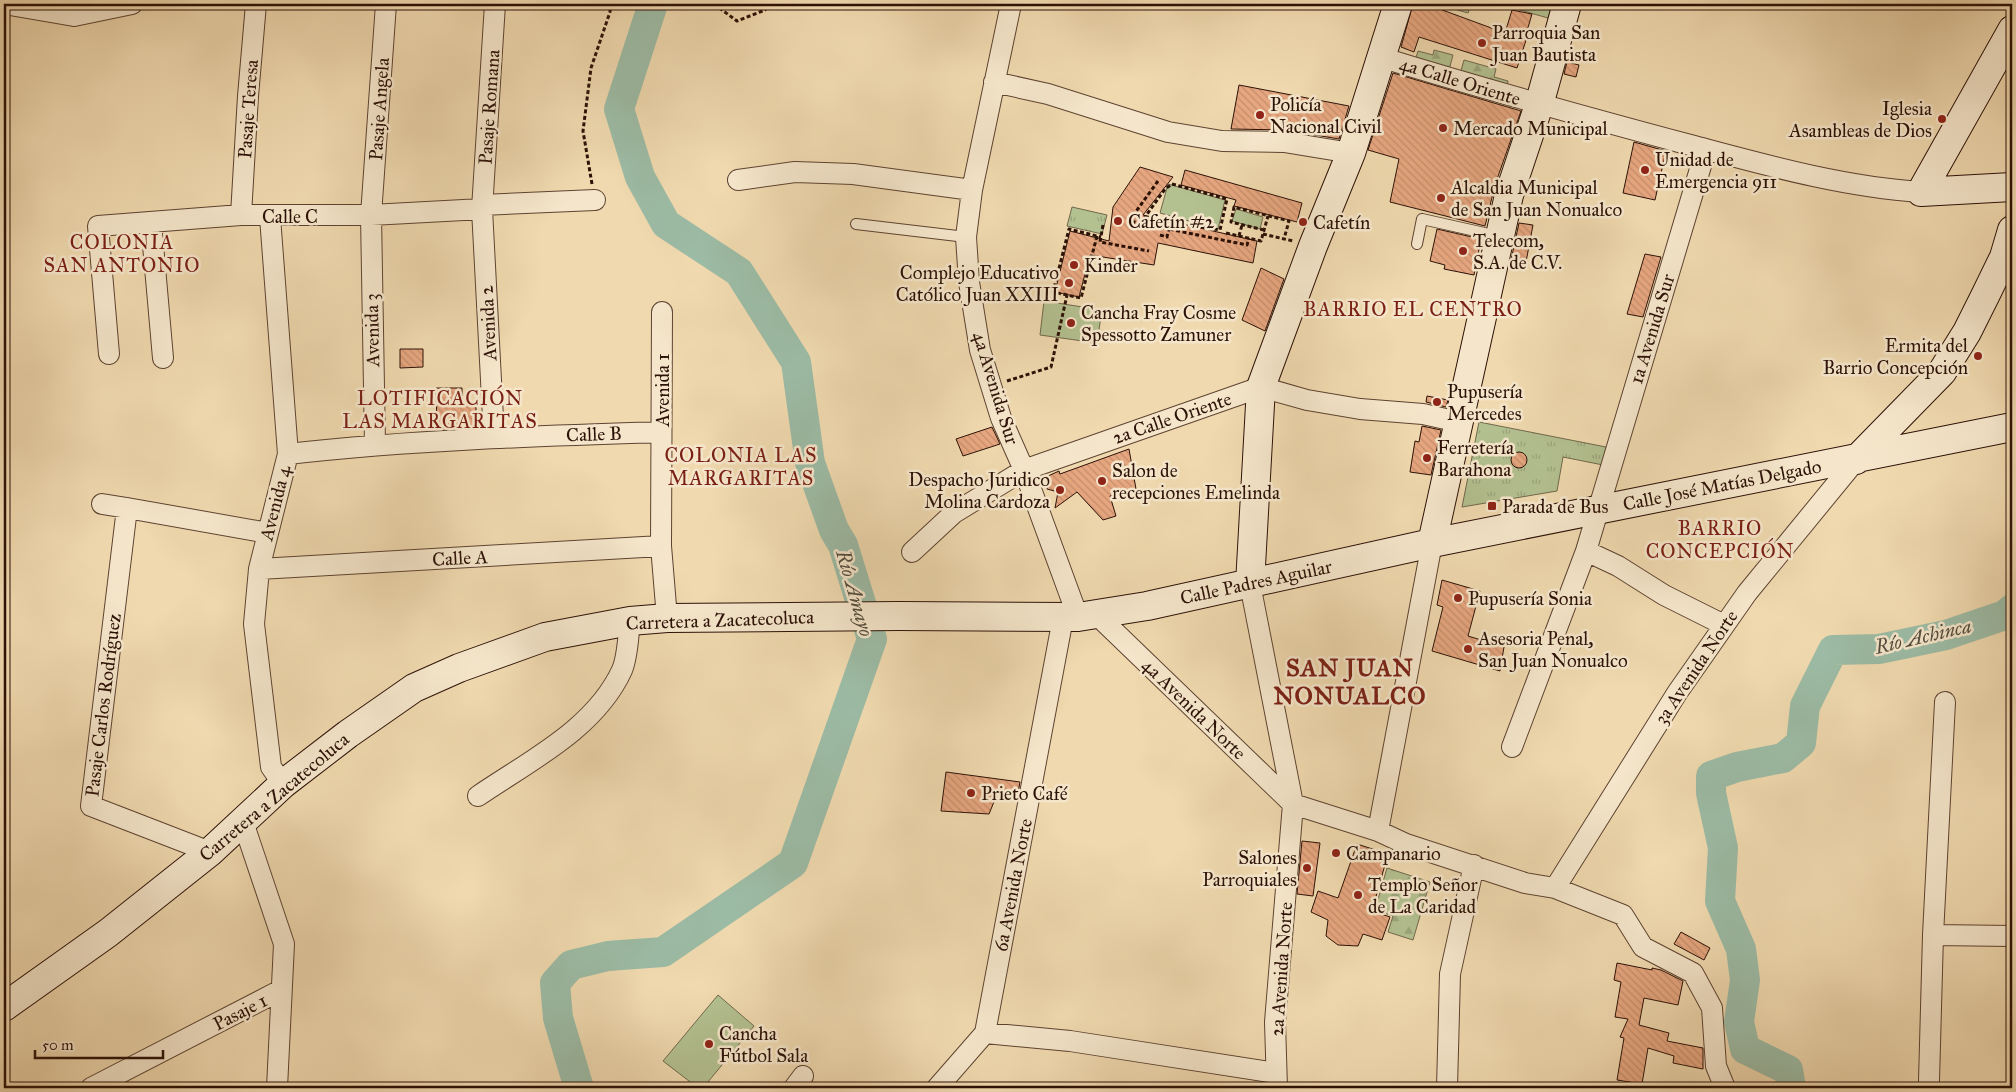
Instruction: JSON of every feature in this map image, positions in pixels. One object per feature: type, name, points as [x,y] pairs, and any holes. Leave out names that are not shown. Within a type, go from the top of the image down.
[{"type":"main road","points":[[1250,584],[1261,387],[1313,246],[1352,154],[1380,57],[1398,4]]},
{"type":"main road","points":[[1432,543],[1509,195],[1539,105],[1567,4]]},
{"type":"main road","points":[[1921,192],[2012,30]]},
{"type":"main road","points":[[1921,192],[2012,187]]},
{"type":"main road","points":[[1856,460],[1942,372],[1982,302],[2004,257],[2012,230]]},
{"type":"main road","name":"Calle José Matías Delgado","points":[[1432,543],[1856,460],[2012,426]]},
{"type":"main road","name":"Calle Padres Aguilar","points":[[1079,617],[1148,606],[1432,543]]},
{"type":"main road","name":"Carretera a Zacatecoluca","points":[[4,1007],[108,933],[210,852],[283,784],[348,734],[414,688],[459,668],[544,637],[630,621],[667,618],[780,616],[1079,617]]},
{"type":"street","points":[[4,4],[74,16],[132,4]]},
{"type":"street","name":"Pasaje Teresa","points":[[242,215],[248,96],[256,4]]},
{"type":"street","name":"Pasaje Angela","points":[[371,215],[386,4]]},
{"type":"street","name":"Pasaje Romana","points":[[482,207],[495,4]]},
{"type":"street","name":"4a Avenida Sur","points":[[1011,4],[972,190],[966,237],[969,282],[980,350],[1001,418],[1024,470],[1079,617]]},
{"type":"street","name":"4a Calle Oriente","points":[[1380,57],[1539,105],[1829,180],[1884,190],[1921,192]]},
{"type":"street","points":[[994,82],[1048,94],[1168,132],[1222,141],[1284,142],[1352,154]]},
{"type":"street","name":"1a Avenida Sur","points":[[1512,747],[1586,551],[1706,149]]},
{"type":"street","points":[[738,180],[795,172],[853,174],[972,190]]},
{"type":"street","name":"Calle C","points":[[109,354],[98,226],[242,215],[270,217],[371,215],[595,200]]},
{"type":"street","name":"Avenida 2","points":[[482,207],[494,437]]},
{"type":"street","name":"Avenida 3","points":[[371,215],[374,445]]},
{"type":"street","name":"Avenida 4","points":[[270,217],[288,454],[259,569],[254,624],[271,767],[283,784]]},
{"type":"street","points":[[152,222],[163,358]]},
{"type":"street","name":"Avenida 1","points":[[662,312],[661,546],[667,618]]},
{"type":"street","points":[[1261,387],[1307,400],[1360,409],[1423,414],[1459,422]]},
{"type":"street","name":"2a Calle Oriente","points":[[912,552],[954,514],[1024,470],[1261,387]]},
{"type":"street","name":"Calle B","points":[[288,454],[374,445],[494,437],[662,432]]},
{"type":"street","name":"3a Avenida Norte","points":[[1555,888],[1676,693],[1747,593],[1856,460]]},
{"type":"street","points":[[102,504],[268,533]]},
{"type":"street","name":"Pasaje Carlos Rodríguez","points":[[127,508],[91,806],[210,852]]},
{"type":"street","points":[[1378,831],[1432,543]]},
{"type":"street","name":"Calle A","points":[[259,569],[661,546]]},
{"type":"street","points":[[1586,551],[1618,566],[1664,595],[1724,625]]},
{"type":"street","name":"2a Avenida Norte","points":[[1250,584],[1293,804],[1275,1022],[1277,1080]]},
{"type":"street","name":"4a Avenida Norte","points":[[1079,617],[1293,804]]},
{"type":"street","name":"6a Avenida Norte","points":[[985,1033],[1079,617]]},
{"type":"street","points":[[478,796],[540,754],[593,714],[610,692],[623,668],[630,621]]},
{"type":"street","points":[[1929,1081],[1933,935],[1944,702]]},
{"type":"street","points":[[1293,804],[1378,831],[1406,844],[1525,883],[1555,888],[1623,915],[1643,946],[1693,973],[1712,1008],[1716,1066],[1725,1088]]},
{"type":"street","points":[[243,822],[284,944],[276,1088]]},
{"type":"street","points":[[1447,1088],[1450,974],[1474,865]]},
{"type":"street","points":[[1933,935],[2012,936]]},
{"type":"street","name":"Pasaje 1","points":[[91,1088],[282,990]]},
{"type":"street","points":[[937,1088],[985,1033],[1070,1041],[1277,1080]]},
{"type":"lane","points":[[1417,244],[1422,219],[1499,236]]},
{"type":"lane","points":[[856,224],[966,237]]},
{"type":"path","points":[[595,200],[583,130],[591,68],[610,12],[610,4]]},
{"type":"path","points":[[714,4],[737,21],[765,10],[768,4]]},
{"type":"path","points":[[1158,181],[1129,221],[1247,245],[1249,238]]},
{"type":"path","points":[[1172,184],[1227,199],[1224,216],[1220,230],[1145,217],[1165,189],[1172,184]]},
{"type":"path","points":[[1284,239],[1289,221],[1234,207],[1231,222],[1284,239],[1313,246]]},
{"type":"path","points":[[1224,216],[1232,218]]},
{"type":"path","points":[[1226,233],[1261,241],[1268,216]]},
{"type":"path","points":[[1099,236],[1069,229],[1053,292],[1081,298],[1103,225]]},
{"type":"path","points":[[1239,236],[1242,225]]},
{"type":"path","points":[[1160,235],[1167,237],[1169,228]]},
{"type":"path","points":[[1099,236],[1100,242],[1149,251]]},
{"type":"path","points":[[1000,385],[1051,367],[1067,295]]},
{"type":"green space","points":[[1448,4],[1471,4],[1468,13],[1447,7]]},
{"type":"green space","points":[[1499,4],[1552,4],[1548,18]]},
{"type":"green space","points":[[1434,50],[1453,55],[1449,70],[1415,61],[1418,51],[1433,55]]},
{"type":"green space","points":[[1464,60],[1496,69],[1494,77],[1508,81],[1507,88],[1460,74]]},
{"type":"green space","points":[[1168,184],[1225,200],[1218,229],[1160,213]]},
{"type":"green space","points":[[1072,207],[1107,215],[1102,234],[1067,226]]},
{"type":"green space","points":[[1236,209],[1263,217],[1260,229],[1232,221]]},
{"type":"green space","name":"Cancha Fray Cosme Spessotto Zamuner","points":[[1044,301],[1102,310],[1097,343],[1040,335]]},
{"type":"green space","points":[[1479,422],[1606,447],[1603,465],[1563,457],[1557,491],[1462,507]]},
{"type":"green space","points":[[1387,868],[1430,882],[1413,940],[1388,932],[1393,916],[1375,910]]},
{"type":"green space","name":"Cancha Fútbol Sala","points":[[718,995],[754,1026],[703,1088],[698,1088],[663,1061]]},
{"type":"building","name":"Parroquia San Juan Bautista","points":[[1413,4],[1426,4],[1505,33],[1512,10],[1532,14],[1527,31],[1529,31],[1517,68],[1419,37],[1414,52],[1401,47]]},
{"type":"building","points":[[1567,62],[1579,65],[1576,77],[1564,74]]},
{"type":"building","name":"Mercado Municipal","points":[[1393,73],[1521,111],[1495,185],[1485,226],[1390,202],[1399,159],[1368,150]]},
{"type":"building","points":[[1239,85],[1349,106],[1339,139],[1286,130],[1231,129]]},
{"type":"building","name":"Unidad de Emergencia 911","points":[[1634,142],[1666,151],[1655,200],[1623,193]]},
{"type":"building","points":[[1140,167],[1173,177],[1143,215],[1257,241],[1253,263],[1158,243],[1154,265],[1090,255],[1079,297],[1055,292],[1070,231],[1109,241],[1113,207]]},
{"type":"building","points":[[1185,170],[1302,203],[1297,222],[1234,206],[1236,200],[1181,185]]},
{"type":"building","points":[[1519,223],[1533,225],[1526,262],[1511,260]]},
{"type":"building","name":"Telecom, S.A. de C.V.","points":[[1437,229],[1481,239],[1474,275],[1444,269],[1445,265],[1430,261]]},
{"type":"building","points":[[1645,254],[1661,257],[1643,317],[1627,314]]},
{"type":"building","points":[[1261,268],[1284,279],[1265,331],[1242,320]]},
{"type":"building","points":[[400,349],[423,349],[423,367],[400,368]]},
{"type":"building","points":[[436,388],[462,388],[462,405],[476,404],[476,427],[437,429]]},
{"type":"building","name":"Pupusería Mercedes","points":[[1427,396],[1448,400],[1446,407],[1426,402]]},
{"type":"building","name":"Ferretería Barahona","points":[[1422,426],[1441,430],[1431,475],[1410,472],[1415,441],[1419,442]]},
{"type":"building","points":[[992,427],[1000,444],[963,456],[956,439]]},
{"type":"building","name":"Salon de recepciones Emelinda","points":[[1129,449],[1136,489],[1110,496],[1116,516],[1103,520],[1077,492],[1055,508],[1058,492],[1047,489],[1046,477],[1059,471],[1060,474]]},
{"type":"building","points":[[1519,452],[1527,460],[1519,468],[1511,460]]},
{"type":"building","points":[[1442,580],[1480,591],[1468,636],[1504,647],[1500,671],[1432,651],[1443,607],[1437,605]]},
{"type":"building","name":"Prieto Café","points":[[946,772],[1020,782],[1018,793],[998,792],[989,814],[941,811]]},
{"type":"building","name":"Salones Parroquiales","points":[[1302,841],[1320,843],[1313,896],[1297,894]]},
{"type":"building","name":"Templo Señor de La Caridad","points":[[1357,844],[1388,854],[1372,911],[1390,917],[1382,940],[1363,934],[1358,946],[1338,945],[1326,936],[1328,920],[1311,912],[1318,891],[1338,898]]},
{"type":"building","points":[[1681,932],[1710,948],[1704,960],[1674,944]]},
{"type":"building","points":[[1617,963],[1661,970],[1683,981],[1678,1005],[1644,998],[1639,1025],[1669,1033],[1667,1041],[1703,1048],[1703,1069],[1673,1063],[1674,1056],[1648,1048],[1642,1084],[1617,1080],[1624,1038],[1620,1037],[1628,1019],[1615,1017],[1621,982],[1614,980]]},
{"type":"waterway","name":"Río Amayo","points":[[579,1088],[558,1018],[555,983],[571,965],[608,956],[663,952],[793,863],[872,639],[843,545],[834,530],[810,463],[796,362],[739,272],[666,224],[640,177],[619,109],[653,4]]},
{"type":"waterway","name":"Río Achinca","points":[[1791,1088],[1788,1070],[1745,1049],[1739,1022],[1745,980],[1741,949],[1720,901],[1723,848],[1711,793],[1711,776],[1737,767],[1783,758],[1801,743],[1805,706],[1833,650],[1879,649],[1946,635],[2005,615],[2012,609]]},
{"type":"place","name":"Parroquia San Juan Bautista","points":[[1482,43]]},
{"type":"place","name":"Policía Nacional Civil","points":[[1260,115]]},
{"type":"place","name":"Iglesia Asambleas de Dios","points":[[1942,119]]},
{"type":"place","name":"Mercado Municipal","points":[[1443,128]]},
{"type":"place","name":"Unidad de Emergencia 911","points":[[1645,170]]},
{"type":"place","name":"Alcaldia Municipal de San Juan Nonualco","points":[[1441,198]]},
{"type":"place","name":"Cafetín #2","points":[[1118,221]]},
{"type":"place","name":"Cafetín","points":[[1303,222]]},
{"type":"place","name":"Telecom, S.A. de C.V.","points":[[1463,251]]},
{"type":"place","name":"Kinder","points":[[1074,265]]},
{"type":"place","name":"Complejo Educativo Católico Juan XXIII","points":[[1069,283]]},
{"type":"place","name":"Cancha Fray Cosme Spessotto Zamuner","points":[[1071,323]]},
{"type":"place","name":"Ermita del Barrio Concepción","points":[[1978,356]]},
{"type":"place","name":"Pupusería Mercedes","points":[[1437,402]]},
{"type":"place","name":"Ferretería Barahona","points":[[1427,458]]},
{"type":"place","name":"Salon de recepciones Emelinda","points":[[1102,481]]},
{"type":"place","name":"Despacho Juridico Molina Cardoza","points":[[1060,490]]},
{"type":"place","name":"Parada de Bus","points":[[1492,506]]},
{"type":"place","name":"Pupusería Sonia","points":[[1458,598]]},
{"type":"place","name":"Asesoria Penal, San Juan Nonualco","points":[[1468,649]]},
{"type":"place","name":"Prieto Café","points":[[971,793]]},
{"type":"place","name":"Campanario","points":[[1336,853]]},
{"type":"place","name":"Salones Parroquiales","points":[[1307,868]]},
{"type":"place","name":"Templo Señor de La Caridad","points":[[1358,895]]},
{"type":"place","name":"Cancha Fútbol Sala","points":[[709,1044]]},
{"type":"district","name":"COLONIA SAN ANTONIO","points":[[122,254]]},
{"type":"district","name":"BARRIO EL CENTRO","points":[[1413,309]]},
{"type":"district","name":"LOTIFICACIÓN LAS MARGARITAS","points":[[440,410]]},
{"type":"district","name":"COLONIA LAS MARGARITAS","points":[[741,466]]},
{"type":"district","name":"BARRIO CONCEPCIÓN","points":[[1720,540]]},
{"type":"district","name":"SAN JUAN NONUALCO","points":[[1350,682]]}]
